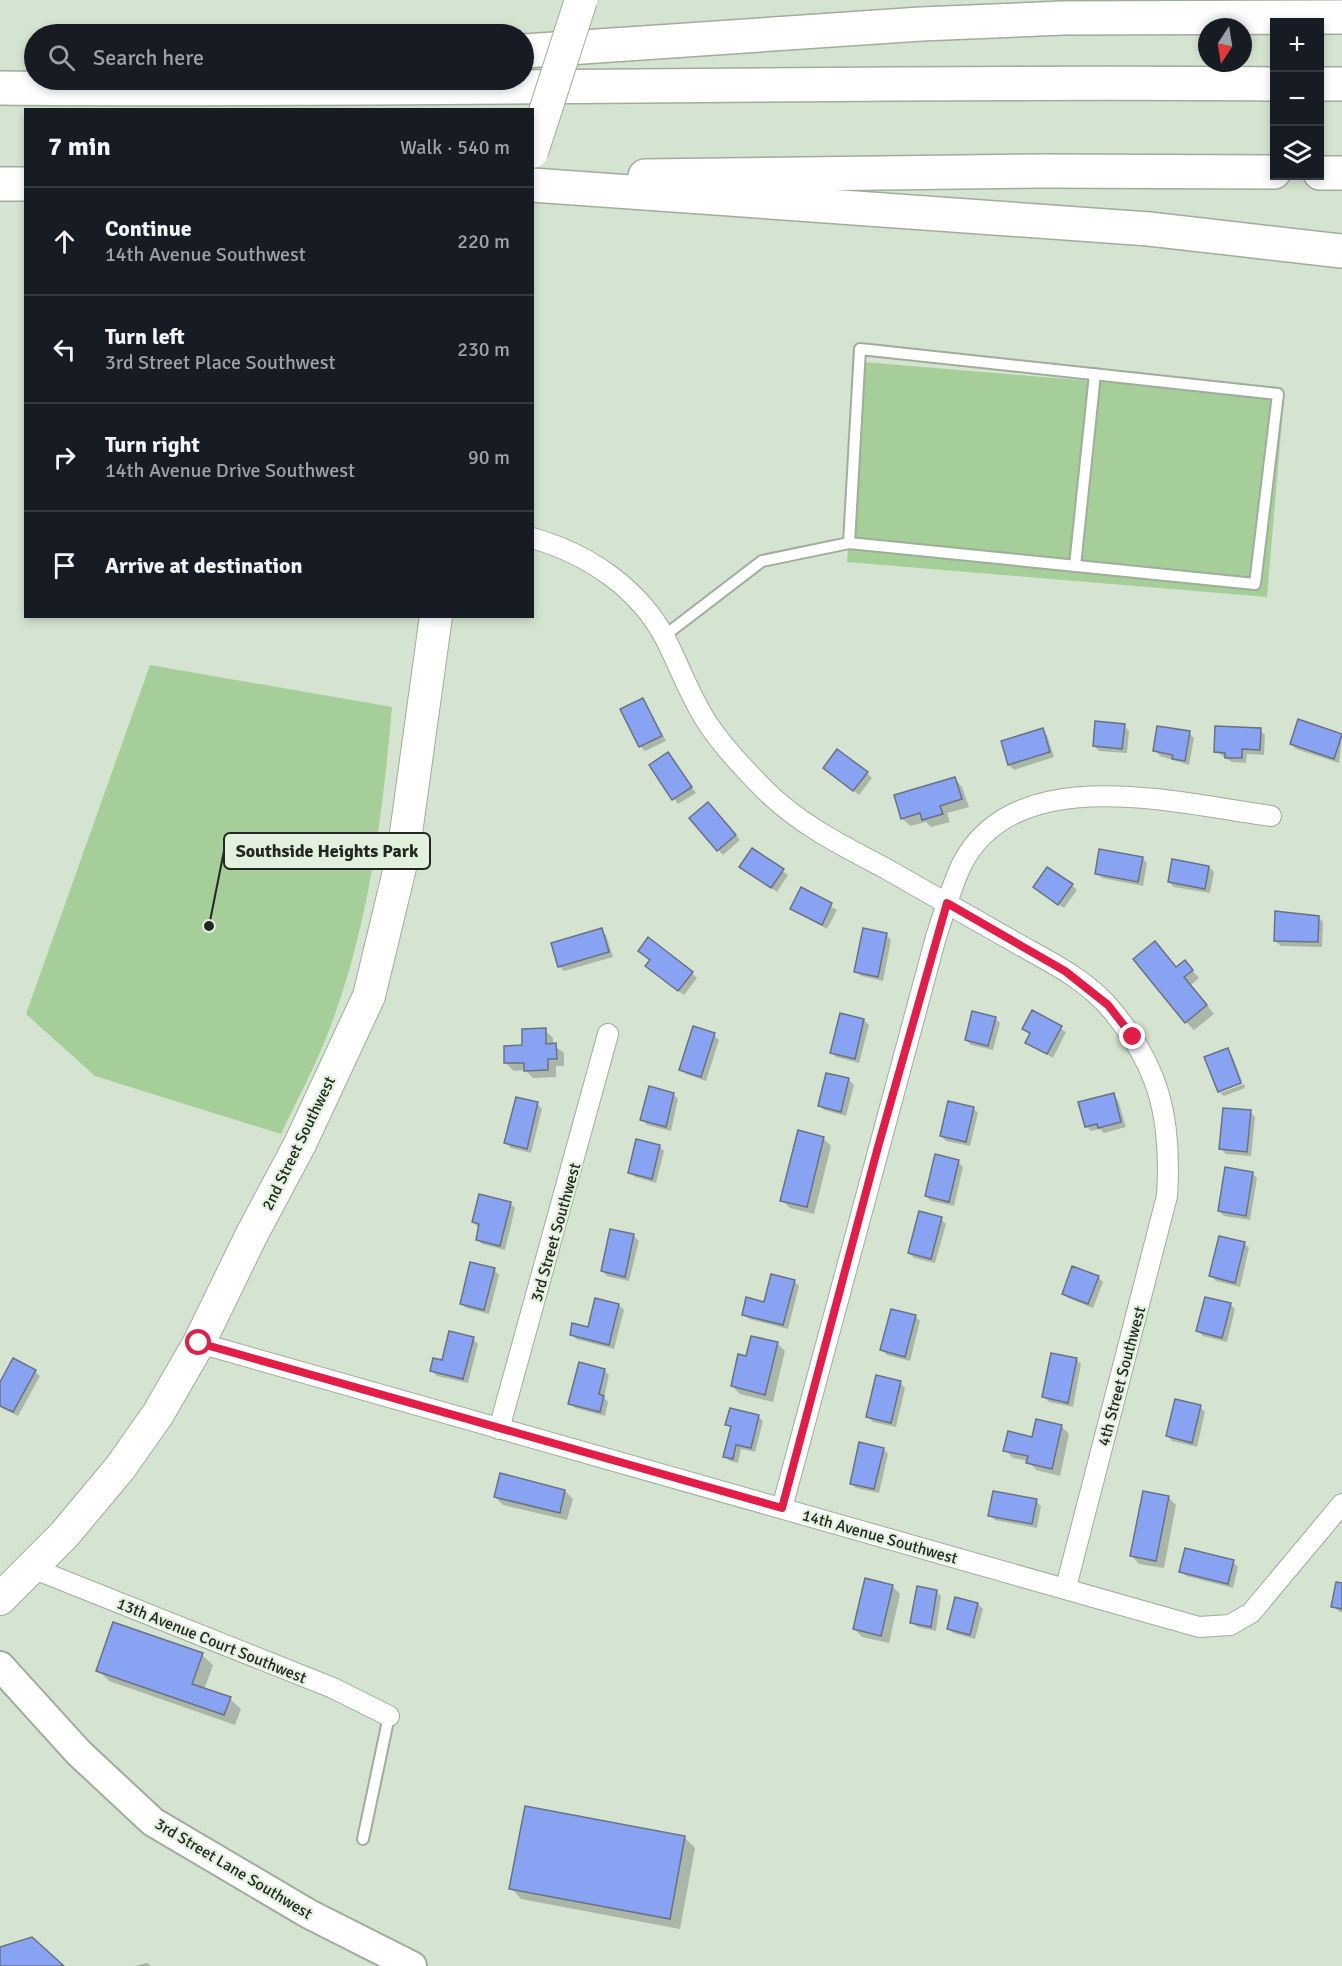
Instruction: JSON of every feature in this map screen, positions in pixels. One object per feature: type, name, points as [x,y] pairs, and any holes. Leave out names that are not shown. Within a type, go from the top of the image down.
[{"type":"highway","points":[[1230,15],[1342,7]]},
{"type":"highway","points":[[534,50],[921,24],[1063,18],[1230,15],[1342,17]]},
{"type":"highway","points":[[534,87],[1037,82],[1270,84]]},
{"type":"highway","points":[[1324,84],[1342,84]]},
{"type":"highway","points":[[0,88],[24,88]]},
{"type":"highway","points":[[115,90],[254,90]]},
{"type":"highway","points":[[534,178],[839,173],[1270,172]]},
{"type":"highway","points":[[1324,173],[1342,173]]},
{"type":"highway","points":[[0,184],[24,184]]},
{"type":"highway","points":[[534,185],[1149,229],[1342,251]]},
{"type":"main road","points":[[534,146],[581,0]]},
{"type":"main road","name":"2nd Street Southwest","points":[[0,1599],[32,1568],[120,1468],[158,1414],[199,1343],[252,1234],[300,1144],[369,996],[403,855],[436,618]]},
{"type":"main road","name":"3rd Street Lane Southwest","points":[[0,1666],[79,1753],[153,1822],[309,1914],[392,1959]]},
{"type":"street","name":"4th Street Southwest","points":[[534,539],[575,553],[620,582],[639,602],[664,636],[689,691],[709,726],[733,757],[766,792],[819,832],[1065,971],[1108,1005],[1133,1037],[1158,1089],[1167,1122],[1169,1163],[1162,1223],[1066,1587]]},
{"type":"street","points":[[782,1508],[878,1147],[947,903],[963,863],[987,834],[1015,813],[1054,799],[1096,795],[1271,816]]},
{"type":"street","name":"3rd Street Southwest","points":[[499,1429],[608,1034]]},
{"type":"street","name":"14th Avenue Southwest","points":[[199,1343],[1066,1587],[1199,1627],[1215,1628],[1230,1625],[1251,1613],[1342,1504]]},
{"type":"street","name":"13th Avenue Court Southwest","points":[[32,1568],[333,1688],[389,1716]]},
{"type":"lane","points":[[664,636],[762,561],[849,543],[1255,584],[1278,394],[860,349],[849,543]]},
{"type":"lane","points":[[1075,566],[1095,374]]},
{"type":"lane","points":[[363,1839],[389,1716]]},
{"type":"green space","points":[[863,362],[1284,397],[1267,597],[847,562]]},
{"type":"green space","points":[[150,665],[392,707],[378,834],[353,958],[326,1038],[281,1134],[95,1076],[26,1014]]},
{"type":"building","points":[[643,698],[662,736],[639,747],[620,709]]},
{"type":"building","points":[[1298,719],[1342,734],[1334,759],[1290,744]]},
{"type":"building","points":[[1095,721],[1125,724],[1122,749],[1093,746]]},
{"type":"building","points":[[1157,726],[1190,731],[1185,761],[1172,759],[1173,755],[1153,751]]},
{"type":"building","points":[[1215,726],[1261,728],[1260,750],[1242,749],[1242,758],[1225,758],[1225,753],[1214,752]]},
{"type":"building","points":[[1043,728],[1050,752],[1008,765],[1001,741]]},
{"type":"building","points":[[837,749],[868,772],[853,791],[823,768]]},
{"type":"building","points":[[668,752],[692,787],[672,800],[649,765]]},
{"type":"building","points":[[955,777],[962,799],[940,806],[943,814],[922,820],[920,813],[901,819],[894,795]]},
{"type":"building","points":[[708,802],[736,835],[717,851],[689,818]]},
{"type":"building","points":[[752,848],[784,869],[771,888],[739,867]]},
{"type":"building","points":[[1099,849],[1143,857],[1138,882],[1095,874]]},
{"type":"building","points":[[1172,859],[1209,866],[1205,889],[1168,882]]},
{"type":"building","points":[[1047,867],[1073,884],[1058,905],[1033,887]]},
{"type":"building","points":[[801,887],[832,903],[822,925],[790,909]]},
{"type":"building","points":[[1275,911],[1319,916],[1318,942],[1274,941]]},
{"type":"building","points":[[602,928],[609,952],[558,967],[551,943]]},
{"type":"building","points":[[863,928],[887,933],[878,977],[854,972]]},
{"type":"building","points":[[648,937],[693,972],[678,991],[645,966],[650,960],[638,951]]},
{"type":"building","points":[[1155,941],[1176,967],[1185,960],[1193,970],[1184,977],[1207,1005],[1185,1023],[1133,959]]},
{"type":"building","points":[[1032,1010],[1062,1026],[1047,1054],[1025,1043],[1030,1033],[1022,1029]]},
{"type":"building","points":[[972,1011],[996,1017],[988,1046],[965,1040]]},
{"type":"building","points":[[840,1013],[864,1019],[855,1059],[830,1053]]},
{"type":"building","points":[[693,1026],[715,1033],[701,1077],[679,1070]]},
{"type":"building","points":[[546,1028],[546,1044],[556,1043],[557,1059],[548,1059],[548,1070],[524,1071],[524,1063],[504,1063],[504,1046],[522,1045],[522,1029]]},
{"type":"building","points":[[1228,1048],[1241,1083],[1218,1092],[1204,1057]]},
{"type":"building","points":[[826,1073],[849,1078],[841,1112],[818,1106]]},
{"type":"building","points":[[649,1086],[674,1093],[666,1127],[640,1120]]},
{"type":"building","points":[[1114,1093],[1121,1122],[1098,1128],[1097,1124],[1085,1127],[1078,1102]]},
{"type":"building","points":[[516,1097],[538,1102],[527,1149],[504,1143]]},
{"type":"building","points":[[948,1101],[974,1107],[966,1142],[940,1136]]},
{"type":"building","points":[[1223,1108],[1251,1110],[1247,1152],[1219,1149]]},
{"type":"building","points":[[798,1130],[824,1137],[807,1207],[780,1201]]},
{"type":"building","points":[[636,1139],[660,1145],[652,1179],[628,1173]]},
{"type":"building","points":[[935,1154],[959,1160],[949,1202],[925,1196]]},
{"type":"building","points":[[1225,1167],[1253,1172],[1246,1216],[1218,1211]]},
{"type":"building","points":[[479,1194],[511,1202],[500,1246],[476,1240],[479,1224],[472,1222]]},
{"type":"building","points":[[919,1211],[942,1217],[931,1259],[908,1253]]},
{"type":"building","points":[[610,1229],[634,1234],[625,1277],[601,1271]]},
{"type":"building","points":[[1219,1236],[1245,1242],[1235,1283],[1209,1276]]},
{"type":"building","points":[[470,1262],[495,1268],[484,1310],[460,1304]]},
{"type":"building","points":[[1072,1266],[1099,1276],[1088,1304],[1062,1294]]},
{"type":"building","points":[[771,1274],[795,1280],[783,1325],[742,1315],[746,1297],[764,1302]]},
{"type":"building","points":[[1205,1297],[1231,1303],[1222,1338],[1196,1331]]},
{"type":"building","points":[[595,1298],[619,1304],[609,1345],[570,1335],[572,1323],[588,1327]]},
{"type":"building","points":[[891,1309],[916,1315],[905,1357],[880,1350]]},
{"type":"building","points":[[449,1331],[474,1337],[463,1379],[430,1371],[433,1358],[442,1360]]},
{"type":"building","points":[[751,1336],[778,1342],[765,1395],[731,1386],[738,1354],[746,1356]]},
{"type":"building","points":[[1051,1353],[1077,1358],[1068,1403],[1042,1397]]},
{"type":"building","points":[[13,1358],[36,1370],[13,1412],[0,1406],[0,1382]]},
{"type":"building","points":[[579,1362],[605,1369],[599,1394],[604,1396],[600,1412],[568,1404]]},
{"type":"building","points":[[876,1375],[901,1381],[891,1423],[866,1417]]},
{"type":"building","points":[[1175,1399],[1201,1405],[1192,1443],[1166,1436]]},
{"type":"building","points":[[730,1408],[759,1415],[751,1448],[736,1445],[733,1459],[723,1457],[731,1426],[725,1425]]},
{"type":"building","points":[[1036,1419],[1062,1425],[1052,1469],[1026,1463],[1028,1456],[1003,1451],[1008,1431],[1032,1437]]},
{"type":"building","points":[[859,1442],[884,1448],[874,1489],[850,1484]]},
{"type":"building","points":[[500,1473],[565,1490],[560,1513],[494,1497]]},
{"type":"building","points":[[993,1491],[1037,1499],[1032,1524],[988,1516]]},
{"type":"building","points":[[1143,1491],[1169,1496],[1156,1561],[1130,1556]]},
{"type":"building","points":[[1185,1548],[1234,1560],[1228,1584],[1179,1572]]},
{"type":"building","points":[[865,1578],[893,1585],[881,1636],[853,1629]]},
{"type":"building","points":[[1336,1582],[1342,1583],[1342,1609],[1331,1607]]},
{"type":"building","points":[[917,1586],[937,1590],[931,1627],[910,1623]]},
{"type":"building","points":[[955,1597],[978,1603],[970,1635],[947,1629]]},
{"type":"building","points":[[113,1622],[203,1653],[192,1684],[231,1697],[224,1715],[96,1671]]},
{"type":"building","points":[[525,1806],[685,1836],[670,1919],[509,1889]]},
{"type":"building","points":[[32,1937],[64,1966],[0,1966],[0,1947]]},
{"type":"place","name":"Southside Heights Park","points":[[209,926]]},
{"type":"route","points":[[199,1343],[782,1508],[878,1147],[947,903],[1065,971],[1088,987],[1108,1005],[1133,1037]]}]
